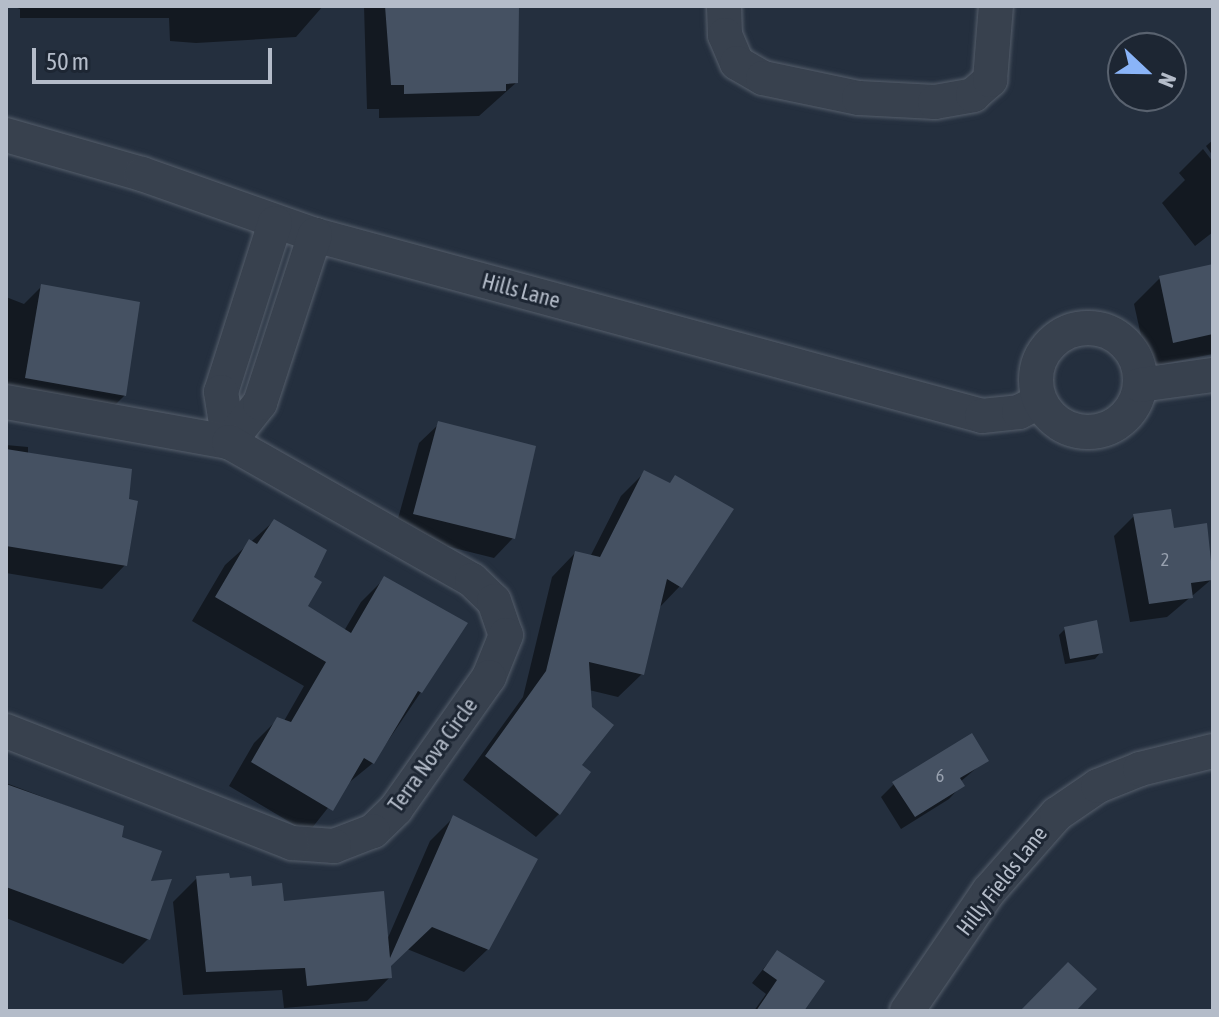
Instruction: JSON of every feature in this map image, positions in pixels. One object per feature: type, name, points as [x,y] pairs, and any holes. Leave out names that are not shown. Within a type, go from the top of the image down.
[{"type":"street","points":[[724,6],[725,35],[737,63],[763,78],[859,98],[935,102],[973,95],[990,80],[996,6]]},
{"type":"street","name":"Hills Lane","points":[[6,135],[142,174],[315,235],[982,416],[1019,412],[1039,402]]},
{"type":"street","points":[[229,442],[221,392],[275,223]]},
{"type":"street","points":[[229,442],[260,403],[315,235]]},
{"type":"street","points":[[1077,329],[1108,332],[1122,340],[1133,353],[1140,385],[1126,416],[1096,432],[1063,427],[1039,402],[1036,387],[1041,356],[1062,334],[1077,329]]},
{"type":"street","points":[[1140,385],[1213,375]]},
{"type":"street","name":"Terra Nova Circle","points":[[6,402],[229,442],[412,542],[479,584],[494,601],[506,635],[501,655],[396,809],[373,831],[355,840],[313,848],[6,731]]},
{"type":"street","name":"Hilly Fields Lane","points":[[907,1011],[989,891],[1057,814],[1098,786],[1140,769],[1213,751]]},
{"type":"building","points":[[385,6],[519,6],[518,83],[506,84],[506,91],[404,94],[404,85],[391,85]]},
{"type":"building","points":[[1213,264],[1213,334],[1173,343],[1159,276]]},
{"type":"building","points":[[41,284],[140,302],[126,396],[25,378]]},
{"type":"building","points":[[438,421],[536,446],[515,539],[413,514]]},
{"type":"building","points":[[6,449],[132,469],[129,499],[138,501],[127,566],[6,546]]},
{"type":"building","points":[[644,470],[670,483],[675,475],[734,509],[682,588],[667,579],[644,675],[589,662],[592,707],[614,725],[582,765],[591,772],[560,815],[485,756],[546,671],[575,551],[600,557]]},
{"type":"building","points":[[1171,509],[1174,528],[1207,523],[1213,580],[1191,583],[1193,598],[1149,604],[1133,514]]},
{"type":"building","points":[[274,519],[327,550],[314,577],[322,582],[308,606],[351,633],[384,576],[468,623],[422,693],[418,691],[374,764],[364,758],[333,811],[251,762],[277,717],[291,722],[326,662],[215,597],[249,539],[257,544]]},
{"type":"building","points":[[1097,620],[1103,653],[1070,659],[1064,627]]},
{"type":"building","points":[[972,733],[989,761],[960,778],[965,786],[915,817],[892,782]]},
{"type":"building","points":[[6,784],[124,826],[122,837],[162,851],[151,881],[172,879],[150,940],[6,887]]},
{"type":"building","points":[[453,815],[538,859],[489,950],[432,927],[391,966],[392,978],[307,986],[305,968],[206,972],[196,876],[229,873],[230,878],[251,876],[252,886],[282,883],[284,901],[384,891],[390,958]]},
{"type":"building","points":[[777,950],[825,981],[804,1011],[756,1011],[777,980],[763,970]]},
{"type":"building","points":[[1068,962],[1097,989],[1076,1011],[1020,1011]]}]
